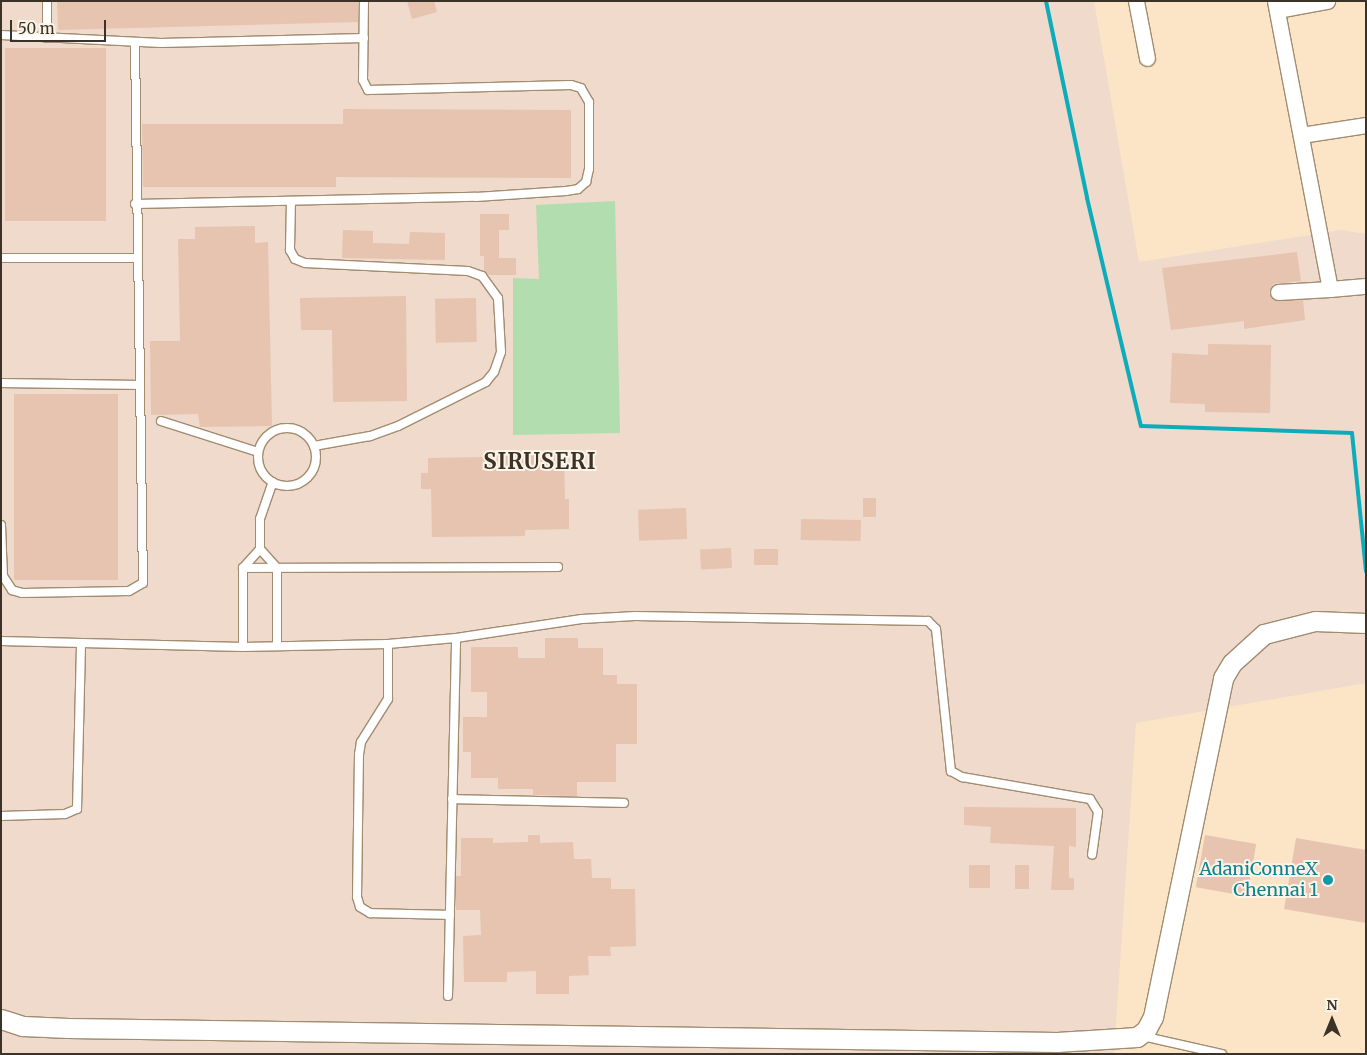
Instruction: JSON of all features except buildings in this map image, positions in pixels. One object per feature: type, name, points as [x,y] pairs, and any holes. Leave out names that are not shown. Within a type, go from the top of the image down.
[{"type":"street","points":[[1136,1],[1147,58]]},
{"type":"street","points":[[1327,1],[1276,6],[1330,289]]},
{"type":"street","points":[[1301,135],[1366,125]]},
{"type":"street","points":[[1278,292],[1366,286]]},
{"type":"street","points":[[1,1019],[23,1026],[50,1028],[1057,1042],[1121,1040],[1140,1035],[1153,1017],[1196,800],[1223,678],[1246,649],[1264,634],[1287,626],[1315,621],[1366,624]]},
{"type":"lane","points":[[47,1],[47,38]]},
{"type":"lane","points":[[135,204],[486,197],[566,191],[578,189],[586,182],[589,170],[589,102],[581,88],[571,85],[374,92],[364,86],[363,80],[364,1]]},
{"type":"lane","points":[[1,35],[135,43],[364,38]]},
{"type":"lane","points":[[1,525],[3,576],[12,590],[22,592],[129,591],[143,583],[135,204],[135,43]]},
{"type":"lane","points":[[291,201],[290,250],[295,259],[305,263],[468,270],[482,276],[498,298],[501,352],[494,372],[486,382],[398,426],[370,436],[314,446]]},
{"type":"lane","points":[[1,258],[136,258]]},
{"type":"lane","points":[[1,383],[139,385]]},
{"type":"lane","points":[[161,421],[258,452]]},
{"type":"lane","points":[[283,428],[302,432],[314,446],[315,465],[305,480],[287,486],[273,482],[262,473],[258,452],[266,437],[283,428]]},
{"type":"lane","points":[[273,482],[260,519],[260,549],[277,568],[277,646]]},
{"type":"lane","points":[[243,646],[243,568],[260,549]]},
{"type":"lane","points":[[243,568],[558,567]]},
{"type":"lane","points":[[1,641],[81,645],[277,646],[388,644],[456,638],[612,616],[928,621],[936,629],[951,772],[962,777],[1090,799],[1098,812],[1092,855]]},
{"type":"lane","points":[[448,996],[456,638]]},
{"type":"lane","points":[[388,644],[388,699],[361,742],[359,754],[357,898],[360,908],[370,913],[450,915]]},
{"type":"lane","points":[[1,816],[65,814],[77,809],[81,645]]},
{"type":"lane","points":[[452,799],[624,803]]},
{"type":"lane","points":[[1140,1035],[1222,1054]]},
{"type":"shaded area","points":[[1,1],[1094,1],[1139,262],[1341,230],[1366,234],[1366,683],[1136,723],[1114,1054],[1,1054]]},
{"type":"green space","points":[[615,201],[620,433],[513,435],[513,278],[539,279],[536,205]]},
{"type":"waterway","points":[[1046,1],[1087,198],[1141,426],[1352,433],[1366,571]]},
{"type":"place","name":"AdaniConneX Chennai 1","points":[[1328,880]]},
{"type":"district","name":"SIRUSERI","points":[[540,462]]}]
